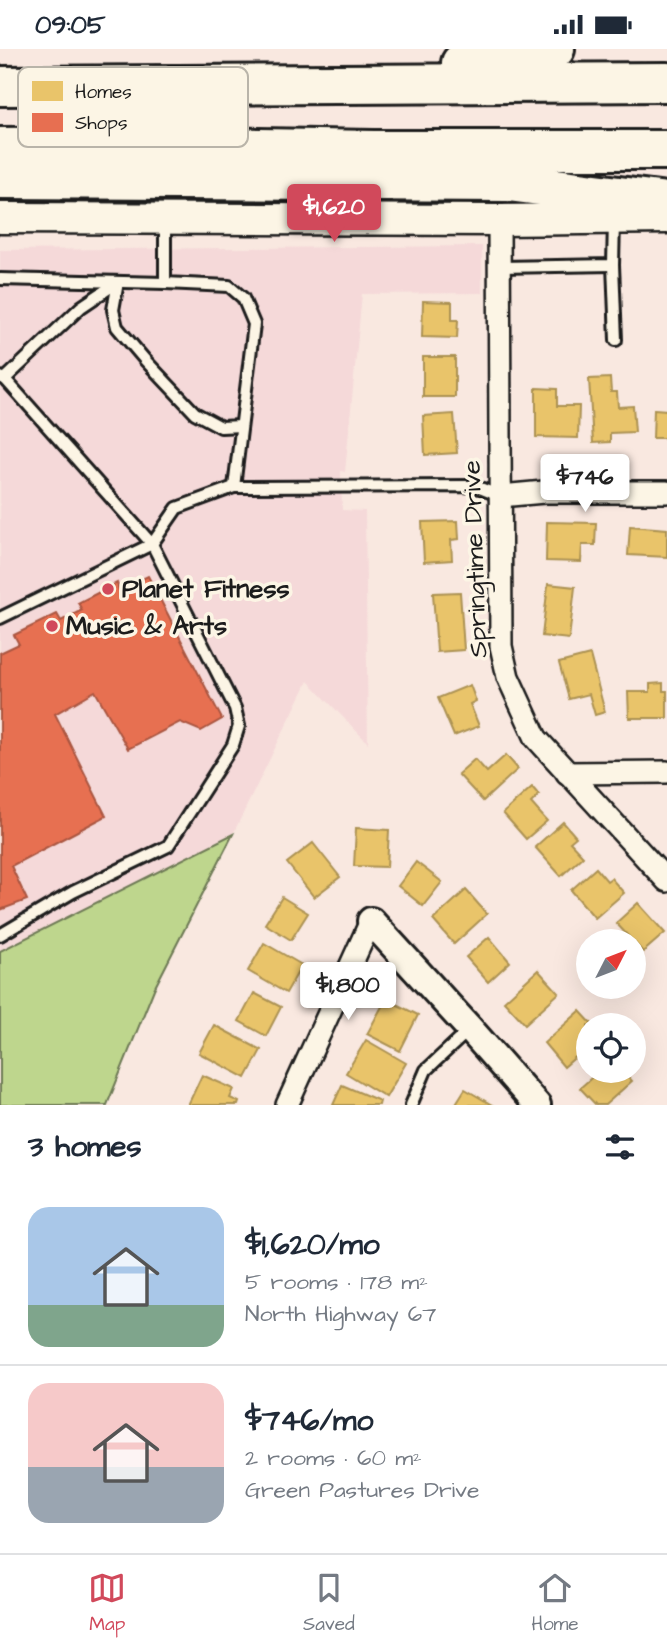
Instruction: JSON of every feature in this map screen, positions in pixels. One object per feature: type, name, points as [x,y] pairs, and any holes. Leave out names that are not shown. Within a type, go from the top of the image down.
[{"type":"highway","points":[[284,83],[395,72],[555,49]]},
{"type":"highway","points":[[248,83],[667,82]]},
{"type":"highway","points":[[0,86],[18,86]]},
{"type":"highway","points":[[0,147],[18,147]]},
{"type":"highway","points":[[208,147],[667,150]]},
{"type":"highway","points":[[0,179],[508,182],[667,202]]},
{"type":"main road","points":[[0,218],[667,218]]},
{"type":"street","name":"Springtime Drive","points":[[499,219],[501,646],[508,677],[536,738],[667,881]]},
{"type":"street","points":[[500,496],[544,492],[667,492]]},
{"type":"street","points":[[567,773],[667,772]]},
{"type":"street","points":[[287,1105],[371,921],[537,1105]]},
{"type":"lane","points":[[165,217],[165,283]]},
{"type":"lane","points":[[614,218],[616,340]]},
{"type":"lane","points":[[499,267],[613,265]]},
{"type":"lane","points":[[0,279],[229,286],[243,298],[254,324],[234,487]]},
{"type":"lane","points":[[0,935],[73,892],[168,846],[233,745],[239,726],[235,708],[152,544],[3,378],[81,307],[118,282]]},
{"type":"lane","points":[[118,282],[113,310],[117,327],[145,361],[195,412],[221,427],[241,426]]},
{"type":"lane","points":[[0,618],[152,544],[177,508],[234,487],[475,486],[500,496]]},
{"type":"lane","points":[[411,1105],[426,1070],[470,1029]]},
{"type":"shaded area","points":[[482,246],[482,293],[362,294],[345,472],[341,471],[342,510],[365,511],[368,743],[308,681],[233,834],[0,951],[0,250]]},
{"type":"green space","points":[[233,834],[154,989],[107,1105],[0,1105],[0,951]]},
{"type":"building: Homes","points":[[423,301],[452,302],[452,320],[458,320],[457,338],[422,337]]},
{"type":"building: Homes","points":[[423,357],[455,357],[455,397],[423,397]]},
{"type":"building: Homes","points":[[610,378],[611,392],[617,392],[618,407],[633,406],[635,432],[610,433],[610,442],[593,443],[589,379]]},
{"type":"building: Homes","points":[[536,388],[557,389],[557,406],[579,406],[578,438],[536,437]]},
{"type":"building: Homes","points":[[654,409],[667,410],[667,438],[653,438]]},
{"type":"building: Homes","points":[[454,414],[457,453],[425,455],[423,416]]},
{"type":"building: Homes","points":[[458,521],[459,539],[451,540],[452,560],[424,562],[422,522]]},
{"type":"building: Homes","points":[[547,522],[596,523],[595,545],[582,545],[581,562],[546,561]]},
{"type":"building: Homes","points":[[630,526],[667,529],[667,557],[628,555]]},
{"type":"building: Homes","points":[[548,584],[575,587],[569,639],[542,636]]},
{"type":"building: Homes","points":[[460,592],[464,650],[437,652],[433,593]]},
{"type":"building: Homes","points":[[590,655],[605,712],[595,715],[589,694],[569,699],[559,663]]},
{"type":"building: Homes","points":[[663,683],[663,691],[667,691],[667,718],[629,718],[628,692],[650,692],[650,684]]},
{"type":"building: Homes","points":[[470,685],[476,701],[470,704],[479,726],[454,736],[438,698]]},
{"type":"building: Homes","points":[[506,755],[518,769],[483,801],[458,774],[475,759],[487,772]]},
{"type":"building: Homes","points":[[532,787],[539,795],[531,803],[547,821],[526,839],[503,813]]},
{"type":"building: Homes","points":[[563,822],[576,837],[570,842],[583,856],[561,876],[535,847]]},
{"type":"building: Homes","points":[[356,828],[389,830],[387,867],[354,866]]},
{"type":"building: Homes","points":[[313,843],[340,877],[314,897],[287,863]]},
{"type":"building: Homes","points":[[416,862],[442,882],[423,906],[398,886]]},
{"type":"building: Homes","points":[[596,868],[607,881],[611,878],[624,893],[595,918],[571,890]]},
{"type":"building: Homes","points":[[466,890],[487,914],[454,944],[433,920]]},
{"type":"building: Homes","points":[[282,897],[308,913],[291,940],[265,924]]},
{"type":"building: Homes","points":[[638,903],[665,933],[646,949],[646,929],[622,929],[616,923]]},
{"type":"building: Homes","points":[[489,937],[510,962],[488,982],[466,957]]},
{"type":"building: Homes","points":[[264,943],[302,965],[286,993],[248,971]]},
{"type":"building: Homes","points":[[538,970],[559,993],[525,1024],[504,1001]]},
{"type":"building: Homes","points":[[254,993],[281,1007],[266,1036],[239,1021]]},
{"type":"building: Homes","points":[[386,999],[418,1015],[400,1051],[367,1034]]},
{"type":"building: Homes","points":[[576,1015],[576,1056],[564,1067],[544,1043]]},
{"type":"building: Homes","points":[[214,1025],[261,1050],[246,1078],[199,1053]]},
{"type":"building: Homes","points":[[366,1040],[406,1063],[386,1097],[346,1073]]},
{"type":"building: Homes","points":[[202,1075],[234,1089],[230,1098],[239,1102],[238,1105],[188,1105]]},
{"type":"building: Homes","points":[[586,1083],[630,1083],[605,1105],[596,1105],[580,1088]]},
{"type":"building: Homes","points":[[342,1085],[380,1101],[379,1105],[333,1105]]},
{"type":"building: Homes","points":[[465,1089],[492,1105],[455,1105]]},
{"type":"building: Shops","points":[[148,576],[222,719],[201,731],[180,722],[128,749],[95,691],[55,714],[106,816],[11,866],[27,900],[0,910],[0,653],[19,644],[14,635],[57,614],[61,621],[82,610],[78,603],[117,583],[119,590]]},
{"type":"place","name":"Planet Fitness","points":[[108,589]]},
{"type":"place","name":"Music & Arts","points":[[52,626]]}]
